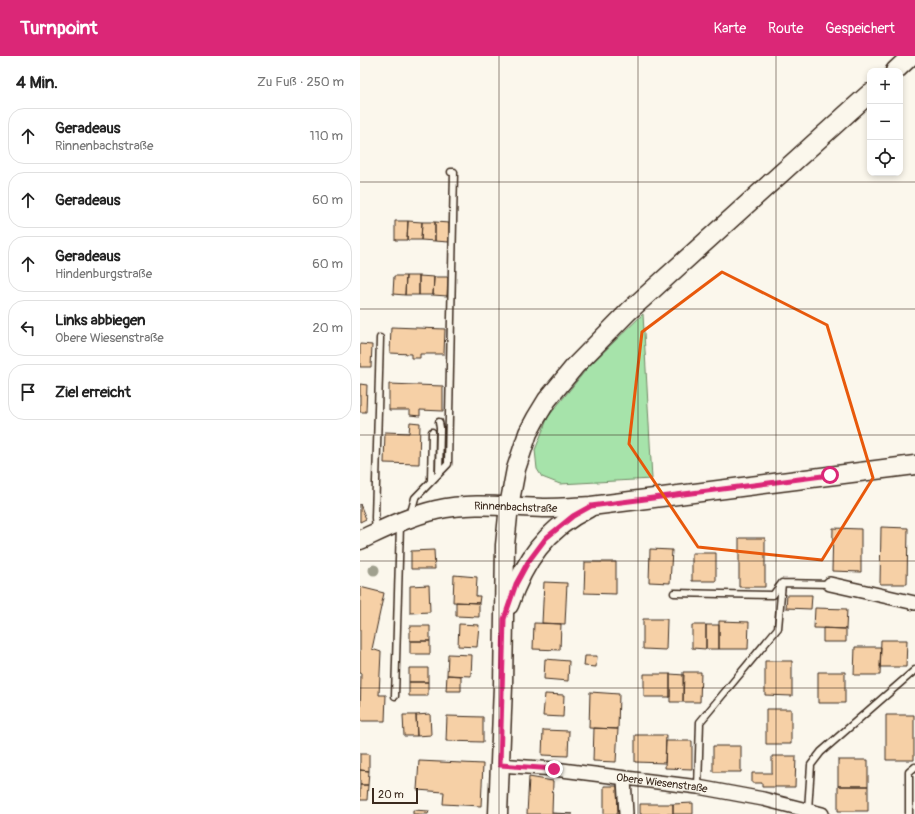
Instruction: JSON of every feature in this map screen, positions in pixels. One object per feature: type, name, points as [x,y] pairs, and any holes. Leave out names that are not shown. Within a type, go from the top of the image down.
[{"type":"main road","points":[[898,68],[912,56]]},
{"type":"main road","points":[[498,814],[505,545],[509,506],[516,469],[528,432],[547,400],[574,366],[630,311],[867,96]]},
{"type":"main road","name":"Rinnenbachstraße","points":[[360,540],[404,521],[445,508],[476,505],[543,508],[591,506],[915,465]]},
{"type":"main road","points":[[504,619],[516,584],[528,562],[541,544],[559,526],[591,506]]},
{"type":"street","points":[[830,584],[915,603]]},
{"type":"street","name":"Obere Wiesenstraße","points":[[500,765],[554,769],[698,788],[763,799],[822,814]]},
{"type":"street","points":[[624,779],[626,814]]},
{"type":"lane","points":[[395,696],[404,521],[415,498],[448,464],[454,172],[451,172]]},
{"type":"lane","points":[[376,533],[375,518],[380,338]]},
{"type":"lane","points":[[439,422],[439,473]]},
{"type":"lane","points":[[431,481],[432,432]]},
{"type":"lane","points":[[782,583],[830,584]]},
{"type":"lane","points":[[674,593],[773,595],[782,583]]},
{"type":"lane","points":[[698,788],[700,722],[778,628],[782,583]]},
{"type":"lane","points":[[808,810],[811,765],[822,752],[915,670]]},
{"type":"lane","points":[[909,814],[909,772],[915,767]]},
{"type":"highlighted area","points":[[722,272],[827,325],[873,478],[822,560],[698,547],[629,444],[642,332]]},
{"type":"green space","points":[[643,314],[652,479],[560,484],[542,477],[537,469],[535,450],[548,417],[589,366]]},
{"type":"building","points":[[395,221],[408,221],[407,240],[395,240]]},
{"type":"building","points":[[408,221],[422,222],[421,240],[407,240]]},
{"type":"building","points":[[422,222],[435,222],[435,241],[421,240]]},
{"type":"building","points":[[435,222],[449,223],[449,242],[435,241]]},
{"type":"building","points":[[394,276],[406,276],[405,295],[393,294]]},
{"type":"building","points":[[406,276],[419,276],[419,295],[405,295]]},
{"type":"building","points":[[419,276],[434,277],[433,295],[419,295]]},
{"type":"building","points":[[434,277],[448,277],[447,296],[433,295]]},
{"type":"building","points":[[391,327],[445,329],[444,354],[420,354],[420,358],[411,358],[411,354],[390,353]]},
{"type":"building","points":[[360,344],[372,345],[371,367],[360,367]]},
{"type":"building","points":[[360,384],[367,385],[366,412],[360,412]]},
{"type":"building","points":[[389,384],[443,386],[443,411],[420,410],[420,416],[410,415],[410,410],[389,410]]},
{"type":"building","points":[[410,422],[420,423],[419,464],[384,463],[385,432],[409,433]]},
{"type":"building","points":[[360,504],[366,519],[360,522]]},
{"type":"building","points":[[881,527],[908,528],[907,584],[880,584]]},
{"type":"building","points":[[833,528],[861,529],[861,572],[832,571]]},
{"type":"building","points":[[739,538],[765,538],[765,587],[739,587]]},
{"type":"building","points":[[650,549],[672,550],[670,583],[649,582]]},
{"type":"building","points":[[434,550],[435,569],[411,569],[411,551]]},
{"type":"building","points":[[692,553],[716,553],[716,581],[692,581]]},
{"type":"building","points":[[585,562],[616,562],[616,594],[584,593]]},
{"type":"building","points":[[454,575],[477,577],[476,596],[480,596],[479,603],[453,602]]},
{"type":"building","points":[[544,582],[567,583],[565,624],[542,623]]},
{"type":"building","points":[[429,585],[430,612],[410,613],[410,586]]},
{"type":"building","points":[[360,587],[384,593],[372,649],[381,652],[379,695],[386,695],[385,721],[360,721]]},
{"type":"building","points":[[787,595],[812,595],[811,609],[786,608]]},
{"type":"building","points":[[456,602],[479,603],[479,617],[456,616]]},
{"type":"building","points":[[815,608],[847,609],[846,629],[814,628]]},
{"type":"building","points":[[643,619],[667,619],[666,650],[643,649]]},
{"type":"building","points":[[719,621],[749,622],[748,649],[719,649]]},
{"type":"building","points":[[534,623],[561,624],[560,650],[533,649]]},
{"type":"building","points":[[459,624],[479,625],[477,647],[458,646]]},
{"type":"building","points":[[692,625],[706,625],[706,649],[692,648]]},
{"type":"building","points":[[706,625],[719,625],[719,649],[706,649]]},
{"type":"building","points":[[410,626],[430,626],[430,641],[410,641]]},
{"type":"building","points":[[823,628],[846,629],[846,642],[823,642]]},
{"type":"building","points":[[881,640],[907,640],[906,667],[880,667]]},
{"type":"building","points":[[410,641],[430,641],[430,654],[410,654]]},
{"type":"building","points":[[855,647],[881,647],[880,675],[854,675]]},
{"type":"building","points":[[448,654],[472,655],[471,676],[447,675]]},
{"type":"building","points":[[585,656],[597,656],[596,667],[584,666]]},
{"type":"building","points":[[545,659],[569,661],[568,681],[544,679]]},
{"type":"building","points":[[765,661],[792,661],[792,696],[765,695]]},
{"type":"building","points":[[409,668],[428,668],[428,682],[409,682]]},
{"type":"building","points":[[683,672],[701,672],[700,702],[683,702]]},
{"type":"building","points":[[818,672],[845,672],[845,703],[818,703]]},
{"type":"building","points":[[644,674],[670,674],[670,697],[644,697]]},
{"type":"building","points":[[670,674],[684,675],[683,702],[670,702]]},
{"type":"building","points":[[447,675],[461,676],[461,691],[446,691]]},
{"type":"building","points":[[409,682],[428,682],[428,696],[409,696]]},
{"type":"building","points":[[590,692],[619,694],[618,729],[589,728]]},
{"type":"building","points":[[545,694],[564,695],[563,717],[543,716]]},
{"type":"building","points":[[766,709],[791,709],[791,744],[766,744]]},
{"type":"building","points":[[430,714],[431,735],[417,736],[416,715]]},
{"type":"building","points":[[403,715],[416,715],[417,736],[404,736]]},
{"type":"building","points":[[886,715],[914,715],[914,760],[886,760]]},
{"type":"building","points":[[447,716],[483,717],[483,742],[446,741]]},
{"type":"building","points":[[594,728],[618,729],[616,762],[593,761]]},
{"type":"building","points":[[543,730],[569,731],[568,756],[542,755]]},
{"type":"building","points":[[635,735],[666,735],[665,763],[635,762]]},
{"type":"building","points":[[666,741],[692,741],[692,769],[665,768]]},
{"type":"building","points":[[713,746],[741,746],[741,772],[713,772]]},
{"type":"building","points":[[360,754],[369,754],[369,771],[360,770]]},
{"type":"building","points":[[772,756],[796,756],[795,787],[762,787],[762,783],[752,783],[752,773],[772,773]]},
{"type":"building","points":[[838,760],[868,760],[868,786],[838,786]]},
{"type":"building","points":[[419,761],[483,764],[481,806],[443,804],[444,792],[417,790]]},
{"type":"building","points":[[360,770],[369,771],[368,785],[360,785]]},
{"type":"building","points":[[529,777],[553,781],[552,813],[573,814],[527,814]]},
{"type":"building","points":[[360,785],[368,785],[367,800],[360,800]]},
{"type":"building","points":[[604,786],[617,786],[618,814],[604,814]]},
{"type":"building","points":[[838,786],[868,786],[868,811],[838,811]]},
{"type":"building","points":[[693,803],[693,814],[673,814],[673,804]]},
{"type":"building","points":[[640,804],[673,804],[673,814],[640,814]]},
{"type":"building","points":[[413,810],[429,811],[428,814],[413,814]]},
{"type":"route","points":[[554,769],[500,765],[504,619],[516,584],[528,562],[546,538],[573,516],[591,506],[830,475]]}]
